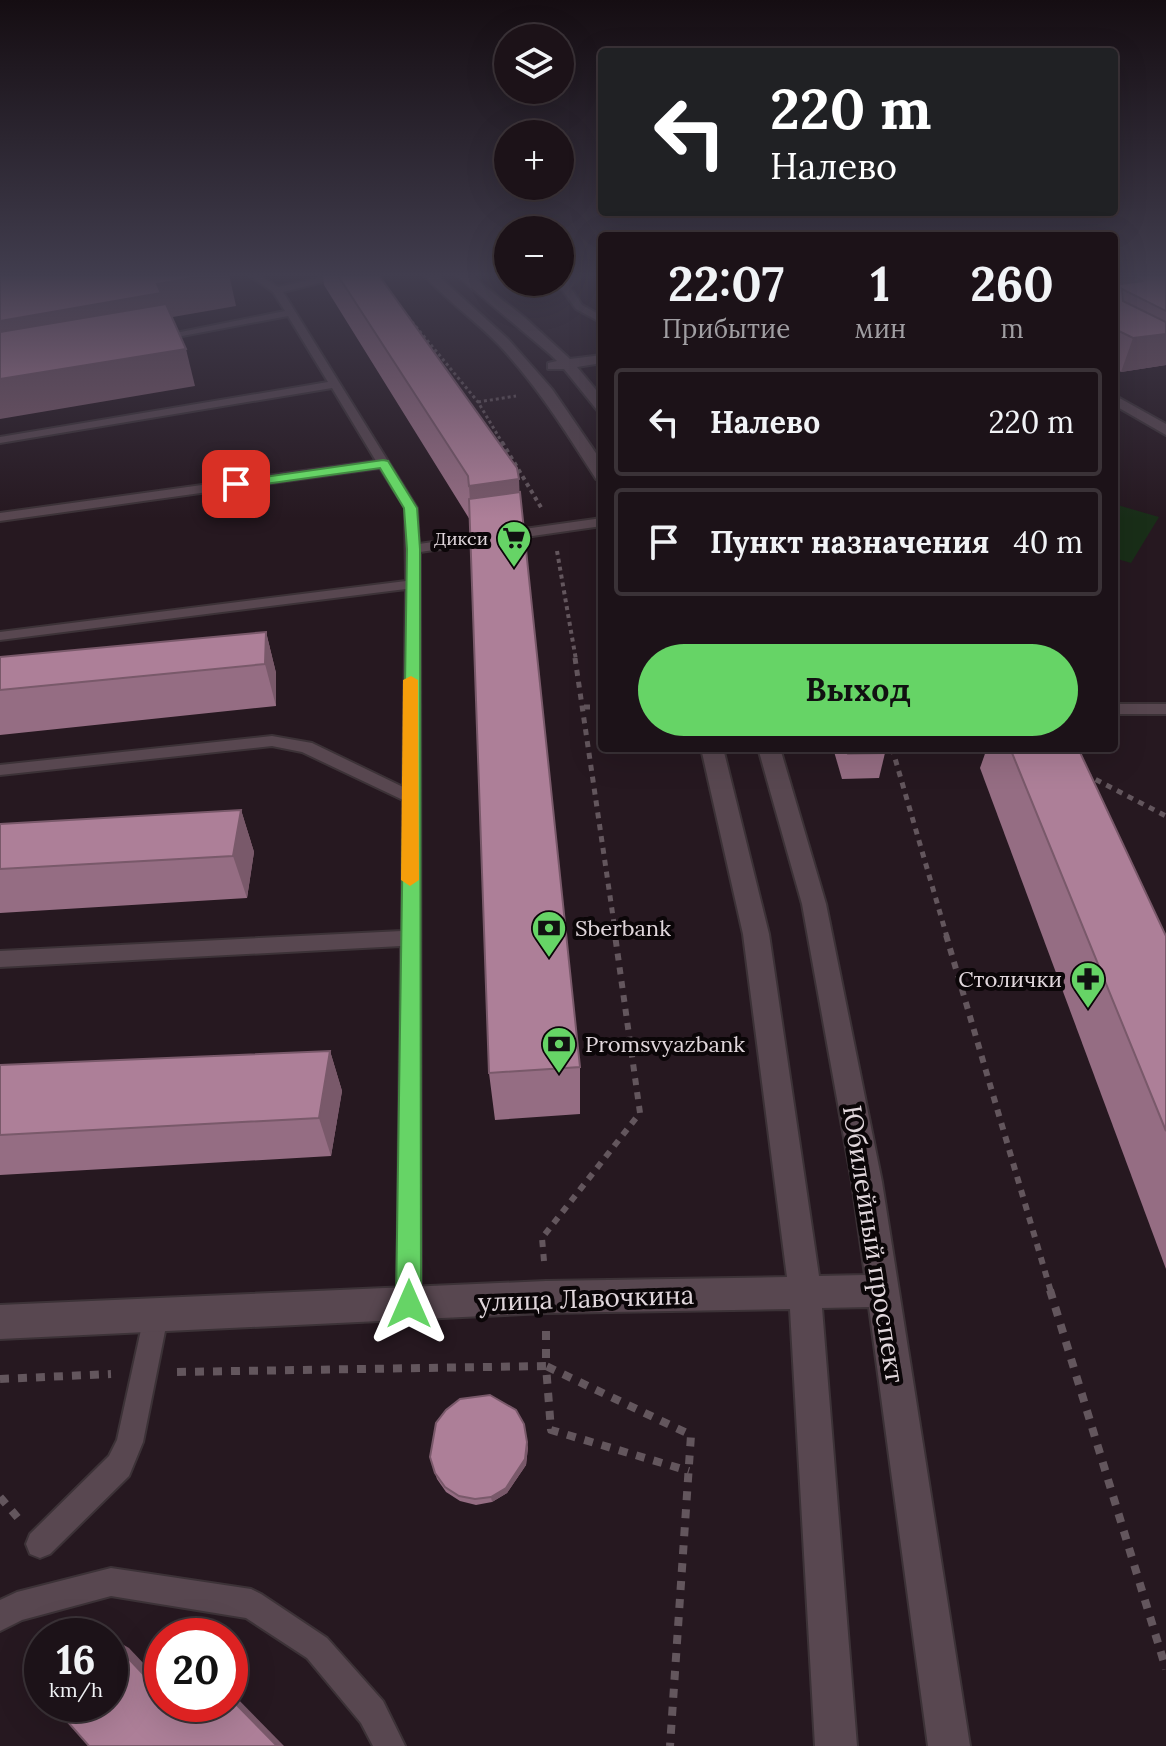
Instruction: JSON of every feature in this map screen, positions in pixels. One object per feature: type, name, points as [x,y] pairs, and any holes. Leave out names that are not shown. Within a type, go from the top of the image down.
[{"type":"main road","points":[[517,355],[558,404],[598,469]]},
{"type":"main road","points":[[555,355],[598,402]]},
{"type":"main road","points":[[530,369],[598,360]]},
{"type":"main road","points":[[1118,401],[1166,430]]},
{"type":"main road","points":[[713,752],[756,934],[805,1292],[836,1746]]},
{"type":"main road","name":"Юбилейный проспект","points":[[770,752],[814,904],[884,1291],[949,1746]]},
{"type":"main road","name":"улица Лавочкина","points":[[0,1322],[546,1297],[884,1291]]},
{"type":"lane","points":[[317,355],[411,508],[409,1304]]},
{"type":"lane","points":[[0,440],[334,384]]},
{"type":"lane","points":[[0,517],[383,464]]},
{"type":"lane","points":[[413,549],[598,522]]},
{"type":"lane","points":[[0,636],[411,584]]},
{"type":"lane","points":[[1118,709],[1166,709]]},
{"type":"lane","points":[[0,770],[272,741],[306,747],[411,797]]},
{"type":"lane","points":[[0,959],[410,938]]},
{"type":"lane","points":[[40,1544],[119,1466],[130,1442],[156,1316]]},
{"type":"lane","points":[[8,1611],[111,1582],[251,1604],[317,1648],[372,1712],[389,1746]]},
{"type":"path","points":[[440,355],[478,402],[553,527],[584,707],[640,1113],[542,1238],[551,1430],[689,1471]]},
{"type":"path","points":[[584,707],[598,707]]},
{"type":"path","points":[[893,752],[1091,1430],[1166,1669]]},
{"type":"path","points":[[1079,770],[1166,816]]},
{"type":"path","points":[[0,1379],[145,1372],[546,1366],[691,1435],[670,1746]]},
{"type":"green space","points":[[1118,505],[1159,517],[1131,563],[1118,559]]},
{"type":"building","points":[[0,355],[146,355],[0,379]]},
{"type":"building","points":[[390,355],[436,355],[517,468],[519,479],[469,486],[468,476]]},
{"type":"building","points":[[520,492],[580,1067],[489,1073],[469,499]]},
{"type":"building","points":[[266,632],[265,664],[0,690],[0,657]]},
{"type":"building","points":[[847,752],[885,753],[848,754]]},
{"type":"building","points":[[1012,752],[1080,752],[1166,936],[1166,1131]]},
{"type":"building","points":[[241,810],[233,856],[0,869],[0,824]]},
{"type":"building","points":[[330,1051],[319,1118],[0,1135],[0,1065]]},
{"type":"building","points":[[490,1395],[516,1410],[524,1424],[527,1442],[525,1459],[506,1488],[491,1497],[475,1499],[459,1496],[445,1487],[435,1473],[430,1457],[436,1423],[460,1399]]},
{"type":"building","points":[[128,1658],[144,1675],[144,1722],[248,1722],[248,1716],[277,1746],[89,1746],[68,1722],[128,1722]]},
{"type":"slow traffic","points":[[410,880],[411,680]]},
{"type":"place","name":"Дикси","points":[[514,569]]},
{"type":"place","name":"Sberbank","points":[[549,959]]},
{"type":"place","name":"Столички","points":[[1088,1010]]},
{"type":"place","name":"Promsvyazbank","points":[[559,1075]]},
{"type":"route","points":[[236,484],[383,464],[411,508],[409,1304]]}]
